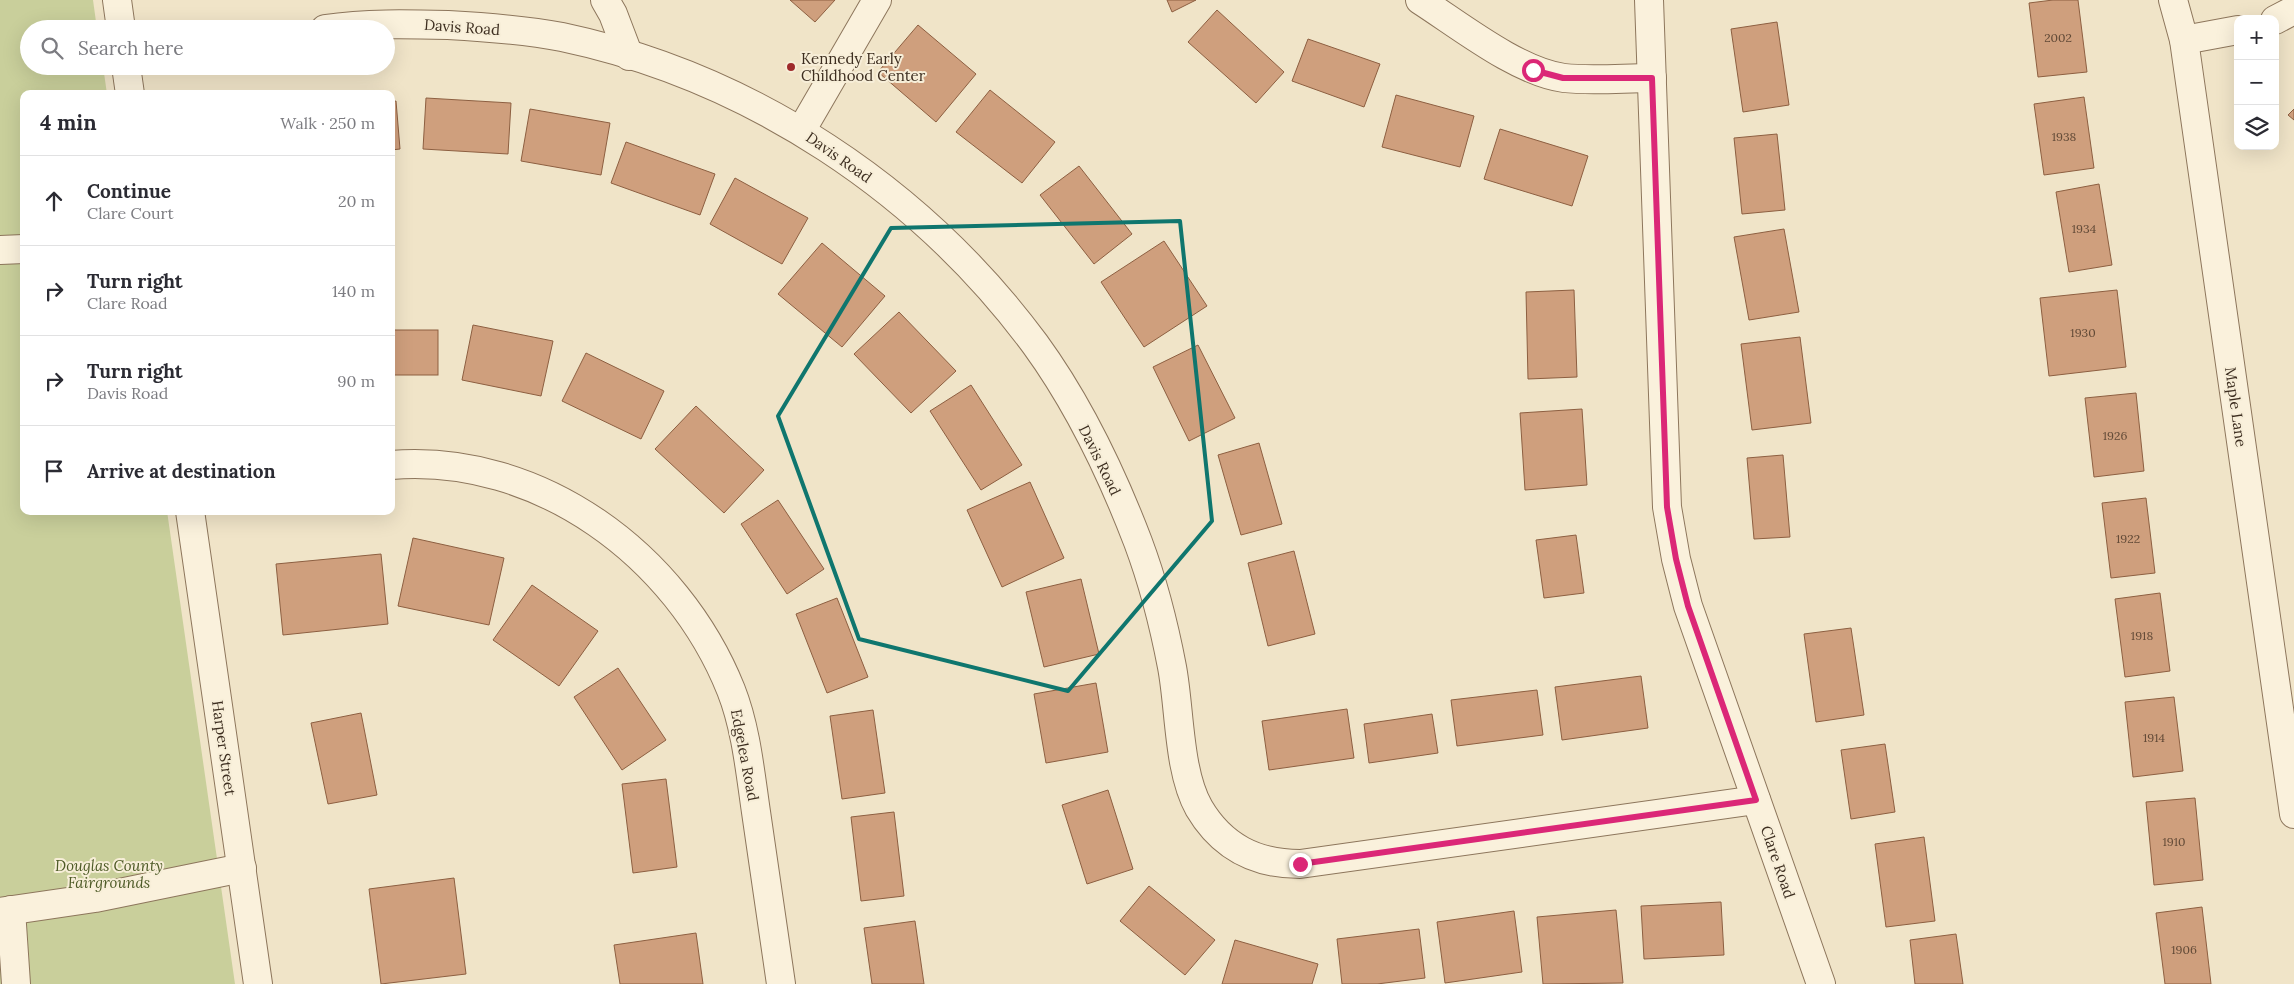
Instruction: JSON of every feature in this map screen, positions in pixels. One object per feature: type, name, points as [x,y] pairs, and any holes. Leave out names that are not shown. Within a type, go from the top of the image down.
[{"type":"street","points":[[117,0],[120,20]]},
{"type":"street","points":[[605,0],[613,14],[629,56]]},
{"type":"street","points":[[800,130],[877,0]]},
{"type":"street","points":[[1420,0],[1509,57],[1533,70],[1563,78],[1652,78]]},
{"type":"street","name":"Clare Road","points":[[1649,0],[1667,507],[1676,559],[1688,606],[1821,984]]},
{"type":"street","name":"Maple Lane","points":[[2173,0],[2184,40],[2286,708],[2294,814]]},
{"type":"street","points":[[2279,18],[2294,10]]},
{"type":"street","name":"Davis Road","points":[[395,25],[479,27],[562,37],[629,56],[717,87],[800,130],[841,155],[941,237],[992,292],[1036,345],[1103,461],[1138,543],[1159,609],[1172,667],[1187,777],[1198,806],[1220,837],[1250,855],[1283,864],[1300,864],[1756,800]]},
{"type":"street","points":[[2184,40],[2234,31]]},
{"type":"street","points":[[127,75],[129,90]]},
{"type":"street","points":[[0,250],[20,249]]},
{"type":"street","name":"Edgelea Road","points":[[395,465],[438,465],[491,474],[542,491],[589,516],[624,542],[668,584],[705,639],[731,690],[746,745],[781,984]]},
{"type":"street","name":"Harper Street","points":[[191,515],[258,984]]},
{"type":"street","points":[[16,984],[5,911],[95,898],[242,868]]},
{"type":"highlighted area","points":[[1180,221],[1212,521],[1068,691],[859,639],[778,416],[891,228]]},
{"type":"green space","name":"Douglas County Fairgrounds","points":[[0,0],[93,0],[96,20],[20,20],[20,75],[104,75],[106,90],[20,90],[20,515],[168,515],[235,984],[0,984]]},
{"type":"building","points":[[790,0],[835,0],[815,22]]},
{"type":"building","points":[[1167,0],[1196,0],[1172,12]]},
{"type":"building","points":[[2053,0],[2078,0],[2087,72],[2038,77],[2029,3]]},
{"type":"building","points":[[1217,10],[1284,72],[1256,103],[1188,42]]},
{"type":"building","points":[[1777,22],[1789,105],[1743,112],[1731,29]]},
{"type":"building","points":[[918,25],[976,74],[936,122],[878,72]]},
{"type":"building","points":[[1308,39],[1380,64],[1364,107],[1292,81]]},
{"type":"building","points":[[990,90],[1055,142],[1022,183],[956,132]]},
{"type":"building","points":[[1396,95],[1474,116],[1460,167],[1382,147]]},
{"type":"building","points":[[2084,97],[2094,168],[2044,175],[2034,104]]},
{"type":"building","points":[[426,98],[511,103],[508,154],[423,149]]},
{"type":"building","points":[[395,101],[400,149],[395,150]]},
{"type":"building","points":[[530,109],[610,123],[601,175],[521,161]]},
{"type":"building","points":[[2294,109],[2294,120],[2288,115]]},
{"type":"building","points":[[1500,129],[1588,156],[1572,206],[1484,179]]},
{"type":"building","points":[[1777,134],[1785,210],[1742,214],[1734,138]]},
{"type":"building","points":[[626,142],[715,174],[700,215],[611,183]]},
{"type":"building","points":[[1079,166],[1132,234],[1094,264],[1040,195]]},
{"type":"building","points":[[735,178],[808,218],[782,264],[710,224]]},
{"type":"building","points":[[2099,184],[2112,265],[2069,272],[2056,192]]},
{"type":"building","points":[[1784,229],[1799,312],[1749,320],[1734,237]]},
{"type":"building","points":[[1164,241],[1207,306],[1144,347],[1101,282]]},
{"type":"building","points":[[822,243],[885,296],[842,347],[778,294]]},
{"type":"building","points":[[1574,290],[1577,377],[1528,379],[1526,292]]},
{"type":"building","points":[[2117,290],[2126,367],[2049,376],[2040,298]]},
{"type":"building","points":[[899,312],[956,371],[911,413],[854,354]]},
{"type":"building","points":[[473,325],[553,341],[541,396],[462,380]]},
{"type":"building","points":[[395,330],[438,330],[438,375],[395,375]]},
{"type":"building","points":[[1800,337],[1811,423],[1752,430],[1741,344]]},
{"type":"building","points":[[1198,345],[1235,418],[1189,441],[1153,367]]},
{"type":"building","points":[[586,353],[664,391],[641,439],[562,401]]},
{"type":"building","points":[[971,385],[1022,465],[981,490],[930,411]]},
{"type":"building","points":[[2136,393],[2144,471],[2094,477],[2085,398]]},
{"type":"building","points":[[696,406],[764,470],[724,513],[655,449]]},
{"type":"building","points":[[1582,409],[1587,485],[1525,490],[1520,413]]},
{"type":"building","points":[[1259,443],[1282,524],[1241,535],[1218,455]]},
{"type":"building","points":[[1783,455],[1790,537],[1754,539],[1747,458]]},
{"type":"building","points":[[1030,482],[1064,558],[1002,587],[967,510]]},
{"type":"building","points":[[2146,498],[2155,573],[2111,578],[2102,503]]},
{"type":"building","points":[[778,500],[824,569],[787,594],[741,524]]},
{"type":"building","points":[[1576,535],[1584,593],[1544,598],[1536,540]]},
{"type":"building","points":[[413,538],[504,558],[489,625],[398,606]]},
{"type":"building","points":[[1294,551],[1315,634],[1268,646],[1248,563]]},
{"type":"building","points":[[381,554],[388,624],[283,635],[276,564]]},
{"type":"building","points":[[1081,579],[1099,654],[1044,667],[1026,592]]},
{"type":"building","points":[[532,585],[598,631],[559,686],[493,640]]},
{"type":"building","points":[[2160,593],[2170,671],[2125,677],[2115,599]]},
{"type":"building","points":[[837,598],[868,677],[827,693],[796,614]]},
{"type":"building","points":[[1851,628],[1864,715],[1816,722],[1804,634]]},
{"type":"building","points":[[618,668],[666,740],[622,770],[574,697]]},
{"type":"building","points":[[1641,676],[1648,728],[1562,740],[1555,687]]},
{"type":"building","points":[[1096,683],[1108,752],[1046,763],[1034,694]]},
{"type":"building","points":[[1537,690],[1543,735],[1457,746],[1451,700]]},
{"type":"building","points":[[2174,697],[2183,771],[2133,777],[2125,702]]},
{"type":"building","points":[[1347,709],[1354,758],[1269,770],[1262,721]]},
{"type":"building","points":[[873,710],[885,793],[842,799],[830,716]]},
{"type":"building","points":[[361,713],[377,795],[328,804],[311,723]]},
{"type":"building","points":[[1432,714],[1438,753],[1369,763],[1364,724]]},
{"type":"building","points":[[1885,744],[1895,812],[1851,819],[1841,750]]},
{"type":"building","points":[[666,779],[677,867],[633,873],[622,784]]},
{"type":"building","points":[[1108,790],[1133,869],[1087,884],[1062,805]]},
{"type":"building","points":[[2195,798],[2203,880],[2154,885],[2146,802]]},
{"type":"building","points":[[894,812],[904,896],[861,901],[851,817]]},
{"type":"building","points":[[1924,837],[1935,921],[1886,927],[1875,844]]},
{"type":"building","points":[[454,878],[466,974],[381,984],[369,889]]},
{"type":"building","points":[[1149,886],[1215,940],[1185,975],[1120,921]]},
{"type":"building","points":[[1721,902],[1724,955],[1644,959],[1641,906]]},
{"type":"building","points":[[2202,907],[2211,984],[2165,984],[2156,913]]},
{"type":"building","points":[[1616,910],[1623,983],[1543,984],[1537,917]]},
{"type":"building","points":[[1514,911],[1522,972],[1445,983],[1437,922]]},
{"type":"building","points":[[915,921],[924,984],[872,984],[864,928]]},
{"type":"building","points":[[1419,929],[1425,978],[1377,984],[1342,984],[1337,939]]},
{"type":"building","points":[[696,933],[703,984],[620,984],[614,945]]},
{"type":"building","points":[[1956,934],[1963,984],[1915,984],[1910,940]]},
{"type":"building","points":[[1235,940],[1318,964],[1312,984],[1222,984]]},
{"type":"place","name":"Kennedy Early Childhood Center","points":[[791,67]]},
{"type":"route","points":[[1300,864],[1756,800],[1688,606],[1676,559],[1667,507],[1660,362],[1652,78],[1563,78],[1533,70]]}]
